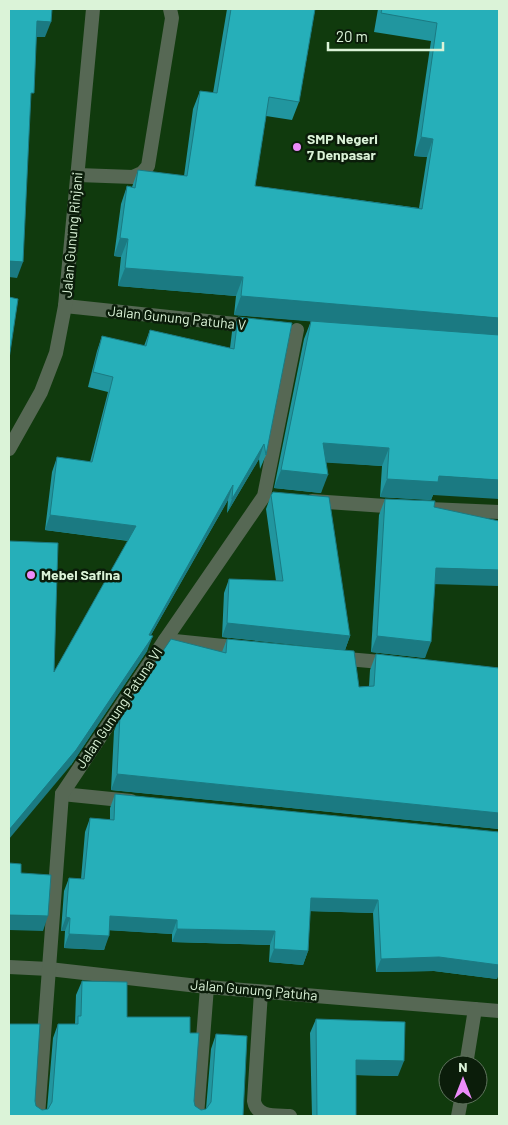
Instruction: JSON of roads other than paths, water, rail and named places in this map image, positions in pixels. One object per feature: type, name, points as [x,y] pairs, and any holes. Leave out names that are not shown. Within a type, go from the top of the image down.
[{"type":"street","name":"Jalan Gunung Rinjani","points":[[9,449],[44,384],[56,353],[65,306],[93,9]]},
{"type":"street","points":[[78,175],[133,176],[142,173],[148,166],[172,18],[170,9]]},
{"type":"street","name":"Jalan Gunung Patuha V","points":[[65,306],[268,327]]},
{"type":"street","name":"Jalan Gunung Patuna VI","points":[[38,1116],[62,794],[165,640],[269,497],[297,330]]},
{"type":"street","points":[[301,500],[355,505],[499,512]]},
{"type":"street","points":[[165,640],[253,649]]},
{"type":"street","points":[[322,656],[401,664]]},
{"type":"street","points":[[62,794],[141,802]]},
{"type":"street","name":"Jalan Gunung Patuha","points":[[9,967],[49,969],[261,992],[499,1010]]},
{"type":"street","points":[[197,1116],[207,987]]},
{"type":"street","points":[[261,992],[255,1108],[262,1114],[290,1116]]},
{"type":"street","points":[[468,1055],[475,1009]]},
{"type":"place","name":"SMP Negeri 7 Denpasar","points":[[297,147]]},
{"type":"place","name":"Mebel Safina","points":[[31,575]]}]
